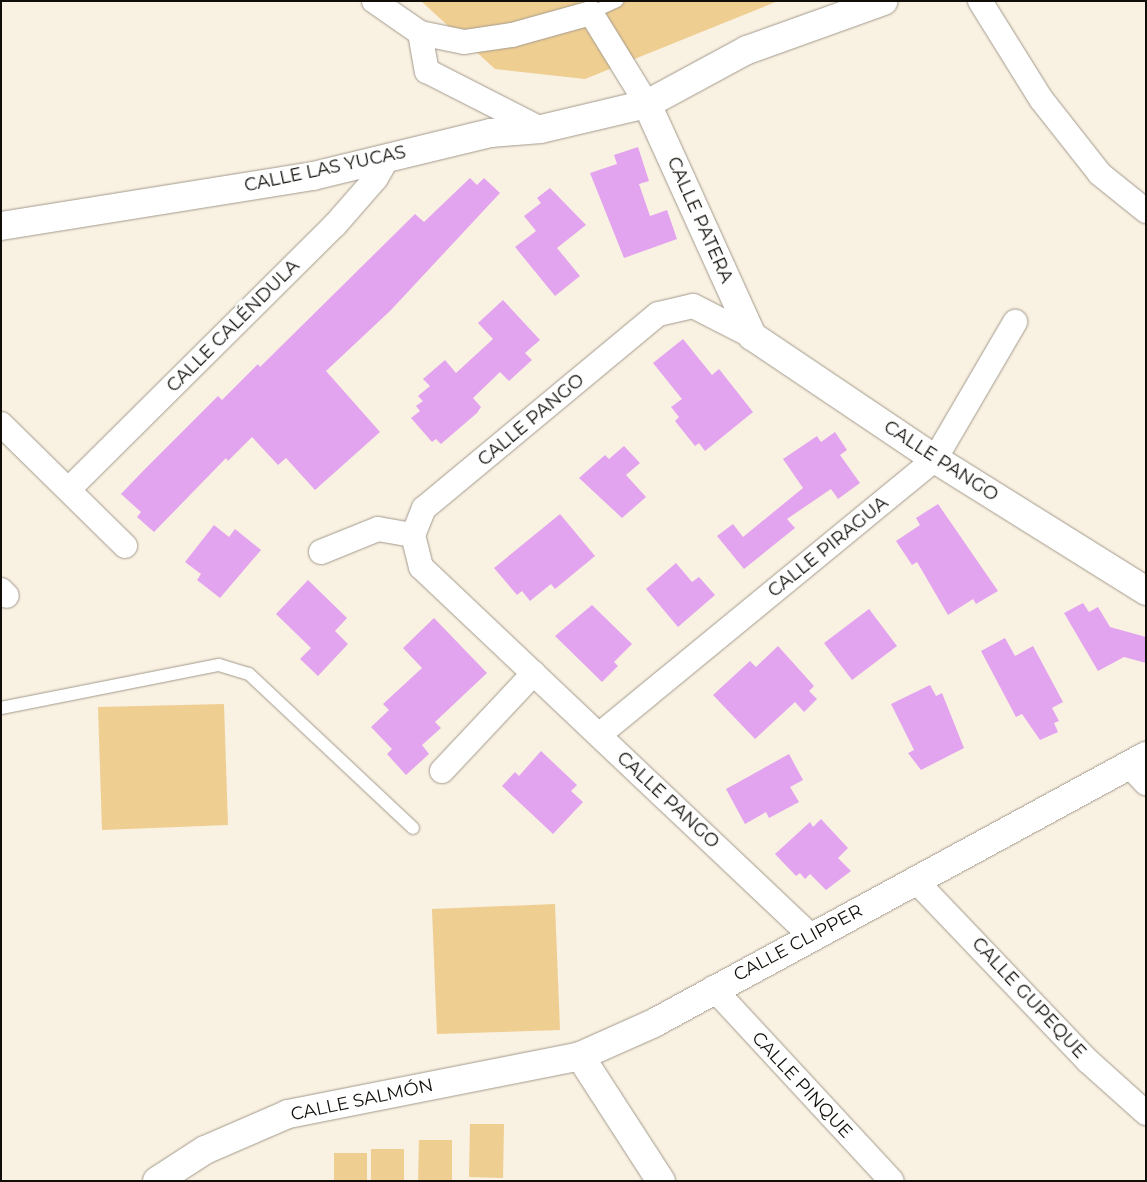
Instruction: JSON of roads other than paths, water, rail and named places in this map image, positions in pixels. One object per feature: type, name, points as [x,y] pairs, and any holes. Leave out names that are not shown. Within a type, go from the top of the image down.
[{"type":"street","points":[[374,1],[420,34],[464,42],[512,35],[592,7],[648,104]]},
{"type":"street","name":"CALLE LAS YUCAS","points":[[1,226],[313,176],[491,133],[541,129],[648,104],[747,50],[884,1]]},
{"type":"street","points":[[980,1],[1041,99],[1100,174],[1146,212]]},
{"type":"street","points":[[420,34],[427,71],[541,129]]},
{"type":"street","name":"CALLE PATERA","points":[[648,104],[752,336]]},
{"type":"street","name":"CALLE CALÉNDULA","points":[[69,489],[335,225],[376,178],[388,157]]},
{"type":"street","name":"CALLE PANGO","points":[[811,936],[421,567],[412,535],[424,508],[658,314],[693,306],[752,336],[935,459],[1146,592]]},
{"type":"street","name":"CALLE PIRAGUA","points":[[599,735],[935,459],[1014,322]]},
{"type":"street","points":[[6,437],[69,489],[125,546]]},
{"type":"street","points":[[321,552],[378,529],[412,535]]},
{"type":"street","points":[[442,771],[534,673]]},
{"type":"street","name":"CALLE CLIPPER","points":[[580,1056],[654,1022],[713,988],[915,880],[1140,768]]},
{"type":"street","name":"CALLE GUPEQUE","points":[[915,880],[1088,1061],[1146,1113]]},
{"type":"street","name":"CALLE PINQUE","points":[[713,988],[892,1181]]},
{"type":"street","points":[[580,1056],[661,1181]]},
{"type":"street","name":"CALLE SALMÓN","points":[[157,1181],[205,1150],[288,1114],[580,1056]]},
{"type":"lane","points":[[592,7],[618,1]]},
{"type":"lane","points":[[1,708],[219,665],[249,674],[413,828]]}]
